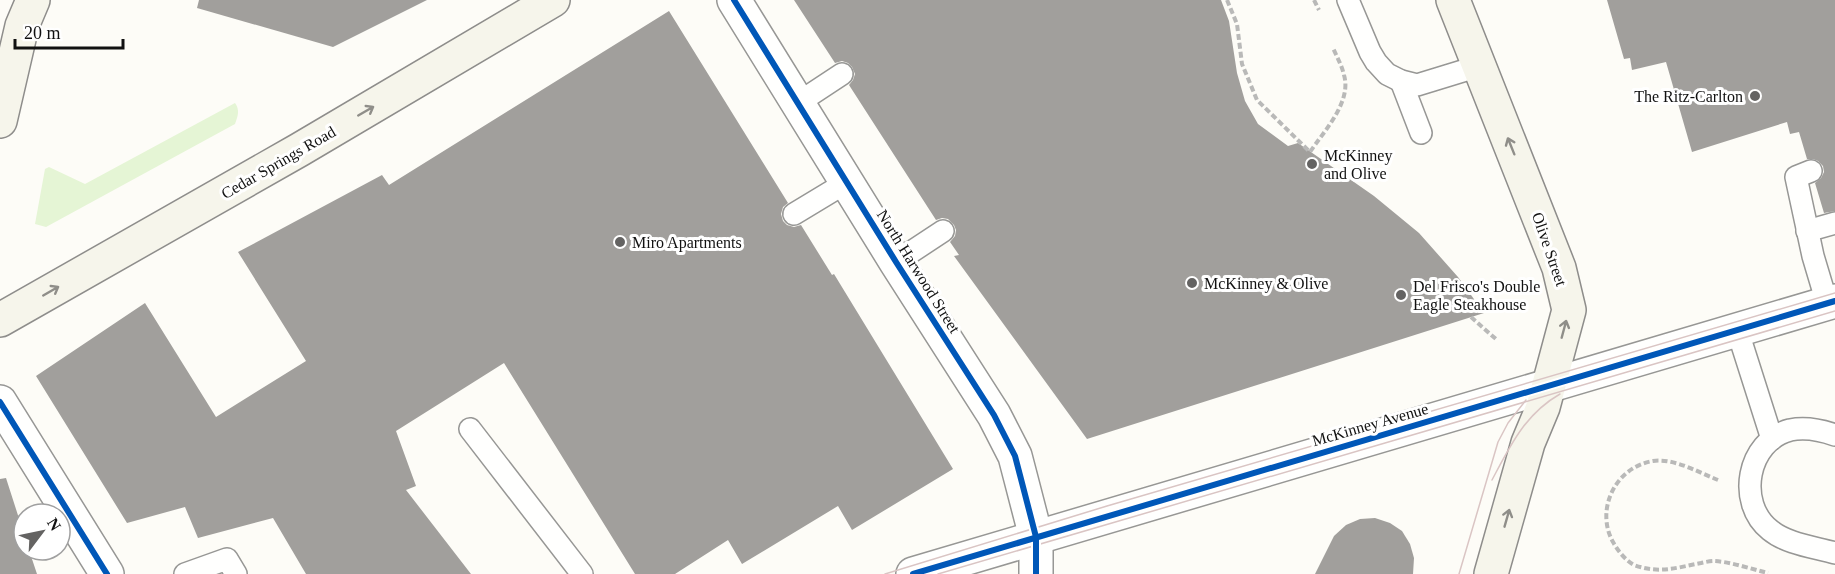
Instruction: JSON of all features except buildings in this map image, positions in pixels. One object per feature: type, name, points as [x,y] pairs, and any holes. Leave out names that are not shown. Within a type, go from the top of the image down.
[{"type":"main road","points":[[0,121],[22,26],[33,0]]},
{"type":"main road","name":"Cedar Springs Road","points":[[0,320],[299,150],[553,0]]},
{"type":"main road","name":"Olive Street","points":[[1453,0],[1559,268],[1569,310],[1543,407],[1528,443],[1491,574]]},
{"type":"street","name":"North Harwood Street","points":[[734,0],[896,262],[994,415],[1015,456],[1036,537],[1036,574]]},
{"type":"street","name":"McKinney Avenue","points":[[914,574],[1831,302]]},
{"type":"street","points":[[0,402],[107,574]]},
{"type":"lane","points":[[1348,0],[1370,52],[1387,74],[1417,85],[1479,66]]},
{"type":"lane","points":[[798,103],[842,74]]},
{"type":"lane","points":[[1401,81],[1421,133]]},
{"type":"lane","points":[[1811,171],[1796,177],[1813,256],[1831,302]]},
{"type":"lane","points":[[794,214],[846,182]]},
{"type":"lane","points":[[1807,231],[1835,223]]},
{"type":"lane","points":[[896,262],[944,231]]},
{"type":"lane","points":[[1737,329],[1772,439]]},
{"type":"lane","points":[[1835,435],[1806,428],[1789,430],[1772,439],[1760,452],[1752,468],[1749,486],[1752,504],[1760,520],[1770,530],[1782,537],[1835,553]]},
{"type":"lane","points":[[470,429],[582,574]]},
{"type":"lane","points":[[185,574],[227,559],[236,574]]},
{"type":"path","points":[[1227,0],[1237,24],[1242,64],[1257,100],[1310,152],[1342,105],[1346,92],[1345,77],[1332,44]]},
{"type":"path","points":[[1314,0],[1319,11]]},
{"type":"path","points":[[1471,317],[1497,340]]},
{"type":"path","points":[[1718,480],[1671,462],[1652,461],[1634,468],[1619,479],[1609,496],[1605,515],[1608,534],[1617,551],[1631,564],[1649,571],[1669,571],[1713,561],[1768,573]]},
{"type":"green space","points":[[235,103],[238,113],[235,124],[46,227],[35,224],[45,169],[49,167],[85,184]]},
{"type":"tram line","points":[[885,574],[1107,506],[1835,293]]},
{"type":"tram line","points":[[938,574],[1835,311]]},
{"type":"tram line","points":[[1492,480],[1512,443],[1528,421],[1537,411],[1560,394]]},
{"type":"tram line","points":[[1459,574],[1498,442],[1508,423],[1526,400]]},
{"type":"cycle path","points":[[734,0],[896,262],[994,415],[1015,456],[1036,537],[1036,574]]},
{"type":"cycle path","points":[[913,574],[1835,301]]},
{"type":"cycle path","points":[[0,402],[107,574]]},
{"type":"place","name":"The Ritz-Carlton","points":[[1755,96]]},
{"type":"place","name":"McKinney and Olive","points":[[1312,164]]},
{"type":"place","name":"Miro Apartments","points":[[620,242]]},
{"type":"place","name":"McKinney & Olive","points":[[1192,283]]},
{"type":"place","name":"Del Frisco's Double Eagle Steakhouse","points":[[1401,295]]}]
